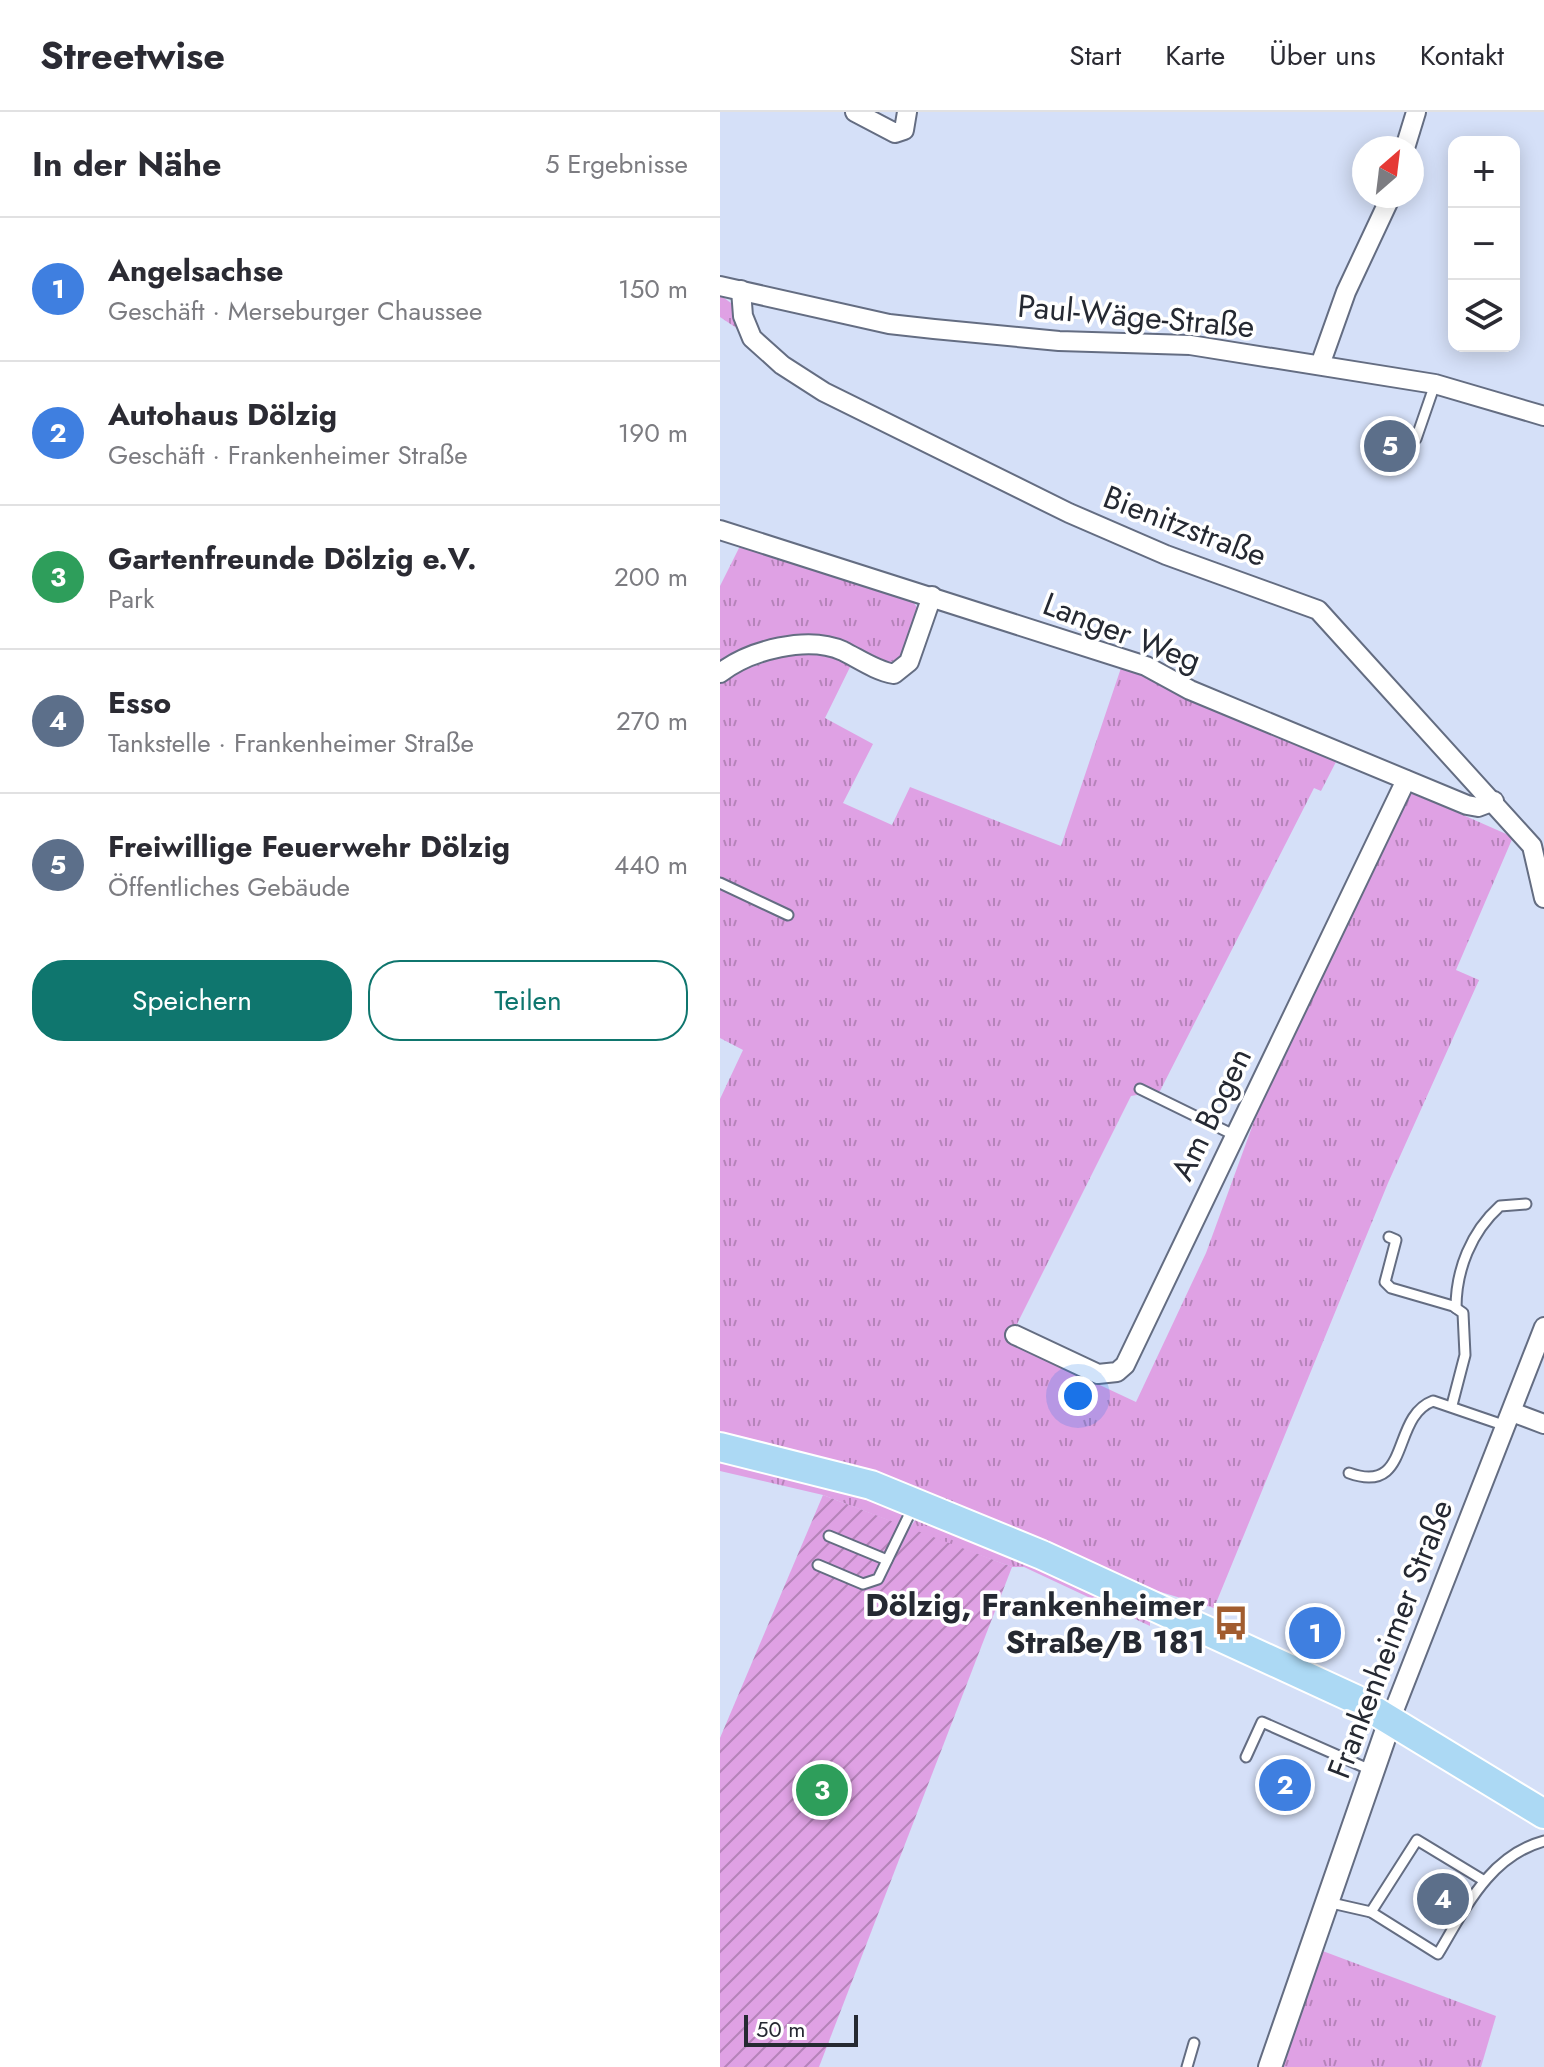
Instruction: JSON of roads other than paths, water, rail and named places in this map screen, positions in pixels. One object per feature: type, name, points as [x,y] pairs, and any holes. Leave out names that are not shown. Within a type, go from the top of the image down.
[{"type":"main road","points":[[720,1447],[855,1480],[916,1501],[1269,1658],[1391,1718],[1544,1814]]},
{"type":"street","points":[[855,112],[895,133],[904,130],[907,112]]},
{"type":"street","points":[[1409,136],[1416,112]]},
{"type":"street","points":[[1320,365],[1346,292],[1385,208]]},
{"type":"street","name":"Paul-Wäge-Straße","points":[[720,286],[889,324],[1059,341],[1190,345],[1320,365],[1435,384],[1544,416]]},
{"type":"street","name":"Bienitzstraße","points":[[741,290],[743,316],[752,338],[782,365],[824,392],[1069,513],[1166,555],[1318,610],[1532,846],[1544,898]]},
{"type":"street","name":"Langer Weg","points":[[720,530],[1146,666],[1190,690],[1467,805],[1478,807],[1494,801]]},
{"type":"street","points":[[720,673],[737,662],[807,642],[840,650],[894,674],[909,662],[932,596]]},
{"type":"street","name":"Am Bogen","points":[[1015,1335],[1098,1374],[1117,1372],[1125,1365],[1406,780]]},
{"type":"street","name":"Frankenheimer Straße","points":[[1270,2067],[1391,1718],[1544,1327]]},
{"type":"street","points":[[1509,1419],[1544,1424]]},
{"type":"lane","points":[[1416,439],[1435,384]]},
{"type":"lane","points":[[720,883],[788,915]]},
{"type":"lane","points":[[1140,1089],[1234,1135]]},
{"type":"lane","points":[[1456,1308],[1458,1276],[1471,1244],[1500,1206],[1526,1204]]},
{"type":"lane","points":[[1389,1237],[1396,1240],[1385,1282],[1391,1288],[1456,1308],[1463,1313],[1466,1322],[1465,1355],[1452,1405]]},
{"type":"lane","points":[[1349,1473],[1366,1479],[1381,1476],[1392,1466],[1415,1412],[1433,1401],[1509,1419]]},
{"type":"lane","points":[[818,1565],[863,1584],[878,1579],[916,1501]]},
{"type":"lane","points":[[829,1536],[887,1560]]},
{"type":"lane","points":[[1246,1757],[1262,1722],[1373,1771]]},
{"type":"lane","points":[[1371,1912],[1417,1840],[1483,1880]]},
{"type":"lane","points":[[1327,1902],[1371,1912],[1438,1954],[1483,1880],[1525,1848],[1544,1841]]},
{"type":"lane","points":[[1187,2067],[1194,2043]]},
{"type":"place","name":"Freiwillige Feuerwehr Dölzig","points":[[1390,446]]},
{"type":"place","name":"Dölzig, Frankenheimer Straße/B 181","points":[[1231,1623]]},
{"type":"place","name":"Angelsachse","points":[[1315,1633]]},
{"type":"place","name":"Autohaus Dölzig","points":[[1285,1785]]},
{"type":"place","name":"Gartenfreunde Dölzig e.V.","points":[[822,1790]]},
{"type":"place","name":"Esso","points":[[1443,1899]]}]
